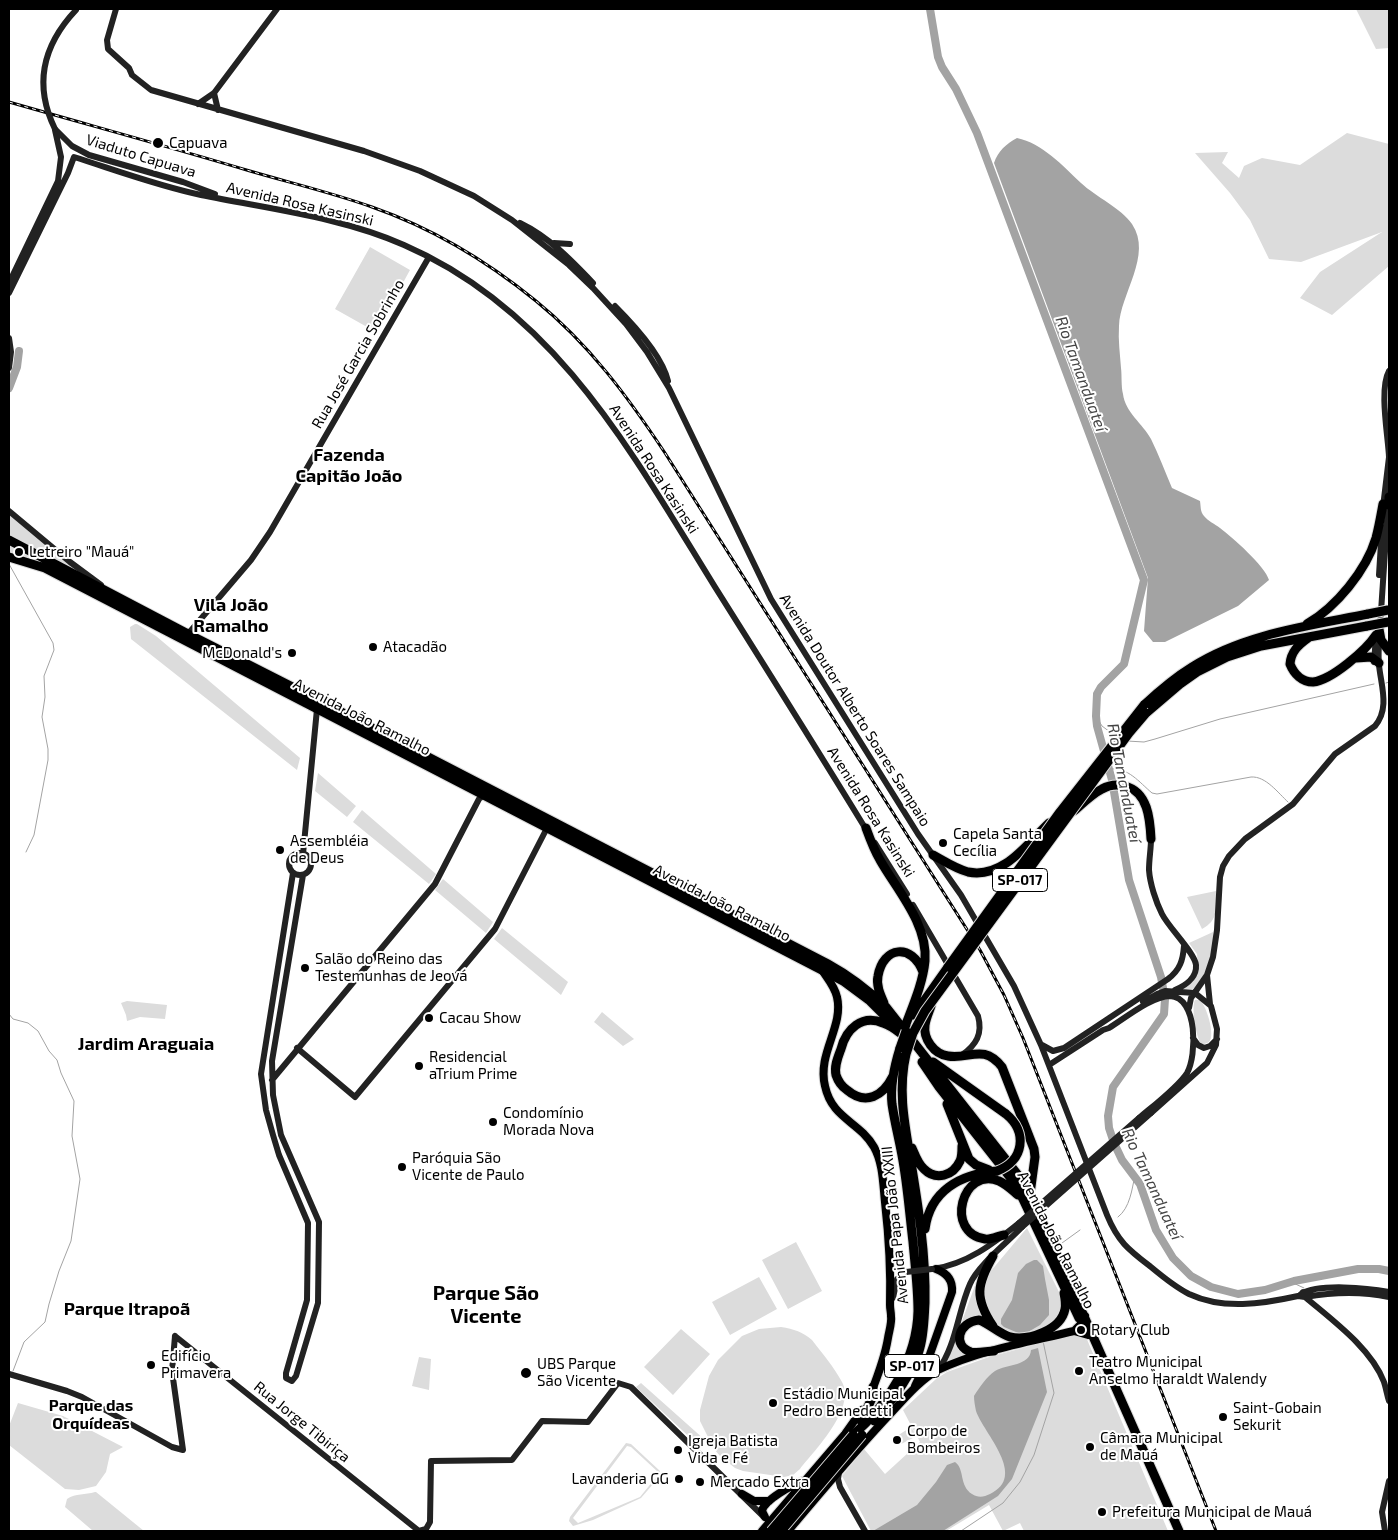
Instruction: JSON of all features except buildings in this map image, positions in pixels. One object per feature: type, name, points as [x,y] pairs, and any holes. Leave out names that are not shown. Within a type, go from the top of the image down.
[{"type":"highway","points":[[1301,628],[1318,618],[1338,600],[1364,564],[1376,538],[1387,502]]},
{"type":"highway","name":"Avenida João Ramalho","points":[[9,540],[121,598],[484,795],[548,823],[841,971],[860,984],[886,1007],[1018,1175],[1060,1281],[1083,1320],[1172,1531]]},
{"type":"highway","name":"Avenida João Ramalho","points":[[9,557],[45,568],[527,809],[548,823],[843,981],[864,996],[903,1032],[939,1087],[1026,1196],[1179,1531]]},
{"type":"highway","name":"SP-017","points":[[903,1051],[903,1032],[920,1006],[1063,816],[1129,733],[1145,709],[1176,678],[1209,657],[1255,638],[1389,610]]},
{"type":"highway","name":"SP-017","points":[[1145,709],[1197,672],[1227,656],[1261,646],[1389,622]]},
{"type":"highway","points":[[1378,632],[1389,651]]},
{"type":"highway","points":[[1309,636],[1298,644],[1291,657],[1290,664],[1294,673],[1302,679],[1312,682],[1319,680],[1354,659],[1364,651],[1378,632]]},
{"type":"highway","points":[[1354,659],[1367,656],[1376,661]]},
{"type":"highway","points":[[933,855],[968,872],[987,872],[1005,865],[1063,816],[1097,792],[1103,788],[1116,785],[1129,788],[1140,795],[1146,808],[1151,839]]},
{"type":"highway","points":[[484,795],[493,794],[527,809]]},
{"type":"highway","name":"SP-017","points":[[903,1051],[933,1000],[1063,816]]},
{"type":"highway","points":[[866,828],[879,859],[919,928],[925,948],[923,972],[915,1001],[903,1032],[877,1021],[863,1021],[856,1024],[845,1036],[836,1063],[836,1076],[839,1083],[849,1092],[863,1098],[878,1095],[885,1090],[894,1074]]},
{"type":"highway","points":[[886,1007],[878,984],[878,974],[885,960],[894,953],[907,952],[913,955],[920,963],[923,972]]},
{"type":"highway","points":[[933,1000],[925,1024],[926,1037],[930,1044],[934,1049],[946,1056],[973,1054],[987,1056],[995,1060],[1002,1067],[1034,1149],[1035,1157],[1026,1196],[992,1179],[980,1181],[973,1185],[964,1196],[962,1213],[964,1223],[969,1231],[986,1239],[1004,1235]]},
{"type":"highway","name":"Avenida Papa João XXIII","points":[[771,1531],[852,1435],[870,1418],[897,1381],[908,1360],[916,1330],[918,1312],[917,1287],[904,1167],[892,1102],[894,1074],[903,1051]]},
{"type":"highway","name":"Avenida Papa João XXIII","points":[[782,1531],[862,1434],[892,1401],[906,1380],[919,1350],[926,1283],[923,1237],[906,1136],[901,1090],[903,1051]]},
{"type":"highway","points":[[923,1237],[932,1206],[942,1192],[967,1176],[1004,1168],[1015,1159],[1020,1146],[1016,1124],[1006,1114],[924,1056]]},
{"type":"highway","points":[[939,1087],[952,1114],[967,1155],[972,1162],[981,1168],[994,1171]]},
{"type":"highway","points":[[906,1136],[922,1168],[934,1175],[946,1175],[956,1168],[961,1160],[962,1143]]},
{"type":"highway","points":[[993,1256],[981,1279],[979,1288],[983,1308],[995,1329]]},
{"type":"highway","points":[[994,1351],[970,1352],[962,1345],[960,1332],[965,1324],[975,1320],[981,1321],[1003,1334],[1013,1337],[1031,1339],[1048,1334],[1058,1322],[1065,1309],[1064,1294],[1060,1281]]},
{"type":"highway","points":[[852,1435],[871,1404],[874,1396],[873,1387]]},
{"type":"main road","name":"Viaduto Capuava","points":[[9,283],[58,181],[61,157],[55,129],[47,111],[43,94],[43,72],[54,39],[62,26],[77,9]]},
{"type":"main road","name":"Avenida Doutor Alberto Soares Sampaio","points":[[116,9],[107,40],[111,53],[129,68],[132,74],[150,90],[364,151],[412,168],[474,196],[549,245],[609,305],[651,356],[670,388]]},
{"type":"main road","points":[[198,104],[214,94],[277,9]]},
{"type":"main road","points":[[214,94],[218,110]]},
{"type":"main road","name":"Viaduto Capuava","points":[[55,129],[76,149],[89,156],[199,187],[226,199]]},
{"type":"main road","name":"Avenida Rosa Kasinski","points":[[9,293],[74,157],[199,194],[330,221],[384,238],[429,257],[466,278],[505,306],[562,362],[584,388],[647,478],[889,865],[978,1016],[980,1023],[979,1036],[972,1047],[960,1055]]},
{"type":"main road","points":[[549,245],[570,244]]},
{"type":"main road","points":[[549,245],[564,253],[569,265]]},
{"type":"main road","name":"Avenida Doutor Alberto Soares Sampaio","points":[[564,253],[629,320],[649,346],[663,369],[670,388],[770,599],[973,915],[1014,986],[1041,1044],[1113,1230],[1120,1240],[1172,1284],[1189,1294],[1208,1301],[1227,1304],[1247,1304],[1302,1295]]},
{"type":"main road","name":"Rua José Garcia Sobrinho","points":[[188,634],[251,560],[270,532],[429,257]]},
{"type":"main road","points":[[635,336],[649,346],[651,356]]},
{"type":"main road","points":[[9,338],[11,352],[9,368]]},
{"type":"main road","points":[[891,1316],[895,1283],[900,1276],[906,1272],[950,1266],[969,1258],[1020,1225],[1207,1063],[1214,1051],[1217,1028],[1210,1006],[1207,975],[1217,935],[1220,877],[1228,856],[1245,839],[1292,804],[1335,754],[1374,726],[1382,714],[1383,702],[1380,697],[1376,661],[1389,457],[1384,389],[1386,376],[1389,371]]},
{"type":"main road","points":[[1387,502],[1389,491]]},
{"type":"main road","name":"Avenida João Ramalho","points":[[9,511],[78,568],[121,598]]},
{"type":"main road","points":[[303,854],[317,704]]},
{"type":"main road","points":[[272,1080],[438,880],[479,800],[484,795]]},
{"type":"main road","points":[[298,1048],[355,1097],[495,929],[548,823]]},
{"type":"main road","points":[[1151,839],[1149,870],[1162,914],[1195,959],[1196,969],[1194,975],[1188,982],[1170,993]]},
{"type":"main road","points":[[293,873],[303,875],[309,871],[311,865],[309,857],[303,854],[294,855],[290,860],[293,873],[261,1069],[266,1110],[279,1155],[308,1223],[308,1292],[286,1376],[288,1380],[292,1381],[296,1376],[318,1302],[317,1218],[281,1134],[276,1111],[272,1066],[303,875]]},
{"type":"main road","points":[[1049,1065],[1156,994],[1178,970],[1183,960],[1184,946]]},
{"type":"main road","name":"Avenida Papa João XXIII","points":[[762,1531],[767,1519],[805,1481],[853,1425],[863,1409],[885,1354],[891,1316],[891,1264],[880,1160],[873,1145],[864,1133],[837,1111],[824,1085],[824,1058],[835,1026],[838,1009],[834,990],[822,970]]},
{"type":"main road","points":[[937,1371],[948,1352],[971,1282],[978,1271],[1020,1225],[1182,1079],[1187,1072],[1193,1055],[1190,1001],[1207,975]]},
{"type":"main road","points":[[1170,993],[1189,1008]]},
{"type":"main road","points":[[1041,1044],[1053,1051],[1064,1048],[1156,994],[1195,993],[1210,1006]]},
{"type":"main road","points":[[1193,1036],[1196,1043],[1204,1048],[1210,1046],[1217,1039]]},
{"type":"main road","points":[[261,1069],[266,1066],[283,1066]]},
{"type":"main road","points":[[261,1078],[272,1080]]},
{"type":"main road","points":[[308,1242],[318,1242]]},
{"type":"main road","points":[[912,1390],[924,1369],[952,1292],[952,1283],[949,1278],[941,1270],[934,1269]]},
{"type":"main road","points":[[1302,1295],[1343,1288],[1389,1292]]},
{"type":"main road","points":[[1302,1295],[1348,1292],[1389,1297]]},
{"type":"main road","points":[[1319,1309],[1316,1300],[1323,1294]]},
{"type":"main road","points":[[1302,1295],[1341,1328],[1361,1348],[1380,1374],[1389,1401]]},
{"type":"main road","points":[[1074,1331],[1083,1320]]},
{"type":"main road","points":[[1048,1334],[1074,1331],[1088,1335]]},
{"type":"main road","name":"Rua Jorge Tibiriça","points":[[9,1374],[82,1397],[172,1447],[183,1450],[172,1371],[174,1336],[413,1527],[422,1531],[426,1529],[430,1522],[431,1461],[512,1460],[542,1421],[588,1422],[618,1383],[631,1387],[742,1494]]},
{"type":"main road","points":[[788,1531],[839,1470],[912,1390],[937,1371],[1031,1339]]},
{"type":"main road","points":[[839,1470],[838,1479],[840,1487],[865,1531]]},
{"type":"main road","points":[[767,1519],[762,1511],[763,1507],[790,1486],[805,1481]]},
{"type":"main road","points":[[1384,1531],[1382,1512],[1389,1481]]},
{"type":"main road","points":[[827,1486],[833,1484],[840,1487]]},
{"type":"main road","points":[[742,1494],[754,1501],[771,1500]]},
{"type":"main road","points":[[742,1494],[782,1531]]},
{"type":"shaded area","points":[[1356,9],[1389,9],[1389,48],[1376,49]]},
{"type":"shaded area","points":[[1347,133],[1389,144],[1389,266],[1332,315],[1300,298],[1320,272],[1382,232],[1301,262],[1269,259],[1250,220],[1230,193],[1195,153],[1228,152],[1222,163],[1239,178],[1244,166],[1262,158],[1300,165]]},
{"type":"shaded area","points":[[370,247],[410,270],[376,332],[335,309]]},
{"type":"shaded area","points":[[9,514],[77,571],[9,555]]},
{"type":"shaded area","points":[[135,624],[156,636],[300,758],[297,770],[131,639],[130,627]]},
{"type":"shaded area","points":[[318,773],[356,806],[347,817],[315,791]]},
{"type":"shaded area","points":[[362,810],[436,874],[429,884],[353,822]]},
{"type":"shaded area","points":[[443,879],[493,922],[486,933],[435,890]]},
{"type":"shaded area","points":[[1216,891],[1214,918],[1202,929],[1187,897]]},
{"type":"shaded area","points":[[502,928],[568,982],[561,995],[494,939]]},
{"type":"shaded area","points":[[1213,932],[1210,960],[1201,982],[1194,988],[1182,990],[1198,969],[1197,954],[1189,943]]},
{"type":"shaded area","points":[[1195,1000],[1200,1000],[1202,1003],[1211,1027],[1209,1042],[1202,1045],[1195,1023]]},
{"type":"shaded area","points":[[127,1001],[167,1005],[165,1019],[140,1017],[127,1021],[121,1003]]},
{"type":"shaded area","points":[[602,1012],[634,1039],[623,1046],[594,1022]]},
{"type":"shaded area","points":[[1027,1228],[1059,1292],[1062,1306],[1059,1315],[1053,1323],[1025,1335],[1002,1331],[991,1317],[982,1288],[990,1272]]},
{"type":"shaded area","points":[[796,1242],[822,1291],[788,1309],[762,1260]]},
{"type":"shaded area","points":[[759,1277],[777,1309],[730,1335],[712,1302]]},
{"type":"shaded area","points":[[977,1280],[976,1300],[982,1319],[957,1336],[973,1355],[946,1365]]},
{"type":"shaded area","name":"Estádio Municipal Pedro Benedetti","points":[[781,1327],[798,1331],[812,1340],[839,1376],[845,1392],[844,1404],[839,1416],[824,1440],[800,1469],[793,1475],[784,1477],[743,1471],[735,1468],[714,1449],[700,1421],[700,1410],[709,1376],[718,1360],[742,1336],[759,1329]]},
{"type":"shaded area","points":[[681,1329],[710,1354],[673,1395],[644,1367]]},
{"type":"shaded area","points":[[1079,1333],[1086,1337],[1168,1531],[1024,1531],[1020,1523],[1003,1531],[989,1505],[946,1531],[871,1531],[842,1476],[864,1449],[885,1474],[920,1442],[917,1436],[901,1444],[897,1436],[911,1427],[916,1435],[903,1410],[936,1379],[947,1372],[989,1357]]},
{"type":"shaded area","points":[[419,1357],[431,1359],[429,1390],[412,1386]]},
{"type":"shaded area","points":[[641,1383],[705,1440],[699,1446],[636,1387]]},
{"type":"shaded area","points":[[18,1403],[63,1416],[123,1447],[110,1454],[106,1472],[96,1486],[79,1490],[65,1489],[9,1445],[9,1426]]},
{"type":"shaded area","points":[[626,1443],[631,1444],[660,1471],[660,1476],[641,1498],[593,1520],[573,1526],[569,1521],[570,1517]],"holes":[[[627,1446],[631,1447],[658,1472],[657,1476],[640,1497],[578,1523],[573,1518]]]},
{"type":"shaded area","points":[[96,1492],[144,1531],[93,1531],[65,1507],[67,1499],[70,1497]]},
{"type":"water","points":[[1017,138],[1035,145],[1052,156],[1087,188],[1122,213],[1132,224],[1138,236],[1139,249],[1134,275],[1124,301],[1119,331],[1124,400],[1127,407],[1148,433],[1172,488],[1200,501],[1201,511],[1204,516],[1248,552],[1269,580],[1238,606],[1165,642],[1153,642],[1144,631],[1148,578],[994,163],[1003,148]]},
{"type":"water","points":[[1037,1260],[1043,1266],[1049,1300],[1049,1315],[1040,1325],[1023,1335],[1004,1327],[1001,1324],[1001,1319],[1012,1300],[1018,1273],[1026,1264]]},
{"type":"water","points":[[1038,1348],[1047,1392],[1012,1479],[998,1496],[943,1531],[873,1531],[917,1505],[947,1465],[955,1462],[960,1469],[965,1487],[974,1495],[979,1497],[986,1496],[1001,1486],[1005,1477],[1004,1466],[1000,1454],[976,1411],[974,1396],[983,1382],[992,1373],[1022,1362],[1030,1355],[1031,1350]]},
{"type":"waterway","name":"Rio Tamanduateí","points":[[930,9],[938,57],[977,133],[1144,580],[1124,664],[1101,687],[1097,694],[1096,716],[1112,780],[1129,880],[1161,977],[1165,999],[1164,1014],[1113,1087],[1108,1116],[1109,1128],[1114,1143],[1122,1160],[1140,1184],[1156,1230],[1173,1258],[1191,1276],[1211,1287],[1238,1294],[1265,1290],[1294,1281],[1358,1269],[1389,1271]]},
{"type":"waterway","points":[[9,388],[17,367],[19,351]]},
{"type":"waterway","points":[[9,564],[53,643],[54,650],[44,676],[45,697],[42,717],[48,749],[48,760],[34,835],[26,852]]},
{"type":"waterway","points":[[1127,741],[1144,742],[1220,719],[1374,684]]},
{"type":"waterway","points":[[1096,716],[1102,726],[1114,735]]},
{"type":"waterway","points":[[1110,769],[1122,770],[1128,773],[1152,793],[1157,794],[1256,777],[1267,782],[1288,802]]},
{"type":"waterway","points":[[9,1014],[13,1019],[28,1023],[38,1031],[49,1051],[57,1060],[74,1101],[72,1136],[80,1179],[71,1241],[59,1271],[45,1322],[24,1342],[13,1371]]},
{"type":"waterway","points":[[1118,1217],[1128,1203],[1135,1175]]},
{"type":"waterway","points":[[1062,1243],[1080,1230]]},
{"type":"waterway","points":[[1291,1282],[1304,1288]]},
{"type":"waterway","points":[[961,1531],[1003,1503],[1020,1482],[1034,1455],[1054,1393],[1043,1341]]},
{"type":"railway","points":[[9,102],[342,197],[394,215],[437,235],[498,272],[536,301],[590,353],[622,392],[665,453],[980,950],[1004,995],[1023,1038],[1216,1531]]},
{"type":"place","name":"Capuava","points":[[158,143]]},
{"type":"place","name":"Letreiro \"Mauá\"","points":[[19,552]]},
{"type":"place","name":"Atacadão","points":[[373,647]]},
{"type":"place","name":"McDonald's","points":[[292,653]]},
{"type":"place","name":"Capela Santa Cecília","points":[[943,843]]},
{"type":"place","name":"Assembléia de Deus","points":[[280,850]]},
{"type":"place","name":"Salão do Reino das Testemunhas de Jeová","points":[[305,968]]},
{"type":"place","name":"Cacau Show","points":[[429,1018]]},
{"type":"place","name":"Residencial aTrium Prime","points":[[419,1066]]},
{"type":"place","name":"Condomínio Morada Nova","points":[[493,1122]]},
{"type":"place","name":"Paróquia São Vicente de Paulo","points":[[402,1167]]},
{"type":"place","name":"Rotary Club","points":[[1081,1330]]},
{"type":"place","name":"Edifício Primavera","points":[[151,1365]]},
{"type":"place","name":"Teatro Municipal Anselmo Haraldt Walendy","points":[[1079,1371]]},
{"type":"place","name":"UBS Parque São Vicente","points":[[526,1373]]},
{"type":"place","name":"Estádio Municipal Pedro Benedetti","points":[[773,1403]]},
{"type":"place","name":"Saint-Gobain Sekurit","points":[[1223,1417]]},
{"type":"place","name":"Corpo de Bombeiros","points":[[897,1440]]},
{"type":"place","name":"Câmara Municipal de Mauá","points":[[1090,1447]]},
{"type":"place","name":"Igreja Batista Vida e Fé","points":[[678,1450]]},
{"type":"place","name":"Lavanderia GG","points":[[679,1479]]},
{"type":"place","name":"Mercado Extra","points":[[700,1482]]},
{"type":"place","name":"Prefeitura Municipal de Mauá","points":[[1102,1512]]},
{"type":"district","name":"Fazenda Capitão João","points":[[349,465]]},
{"type":"district","name":"Vila João Ramalho","points":[[231,615]]},
{"type":"district","name":"Jardim Araguaia","points":[[146,1044]]},
{"type":"district","name":"Parque São Vicente","points":[[486,1304]]},
{"type":"district","name":"Parque Itrapoã","points":[[127,1309]]},
{"type":"district","name":"Parque das Orquídeas","points":[[91,1415]]}]
